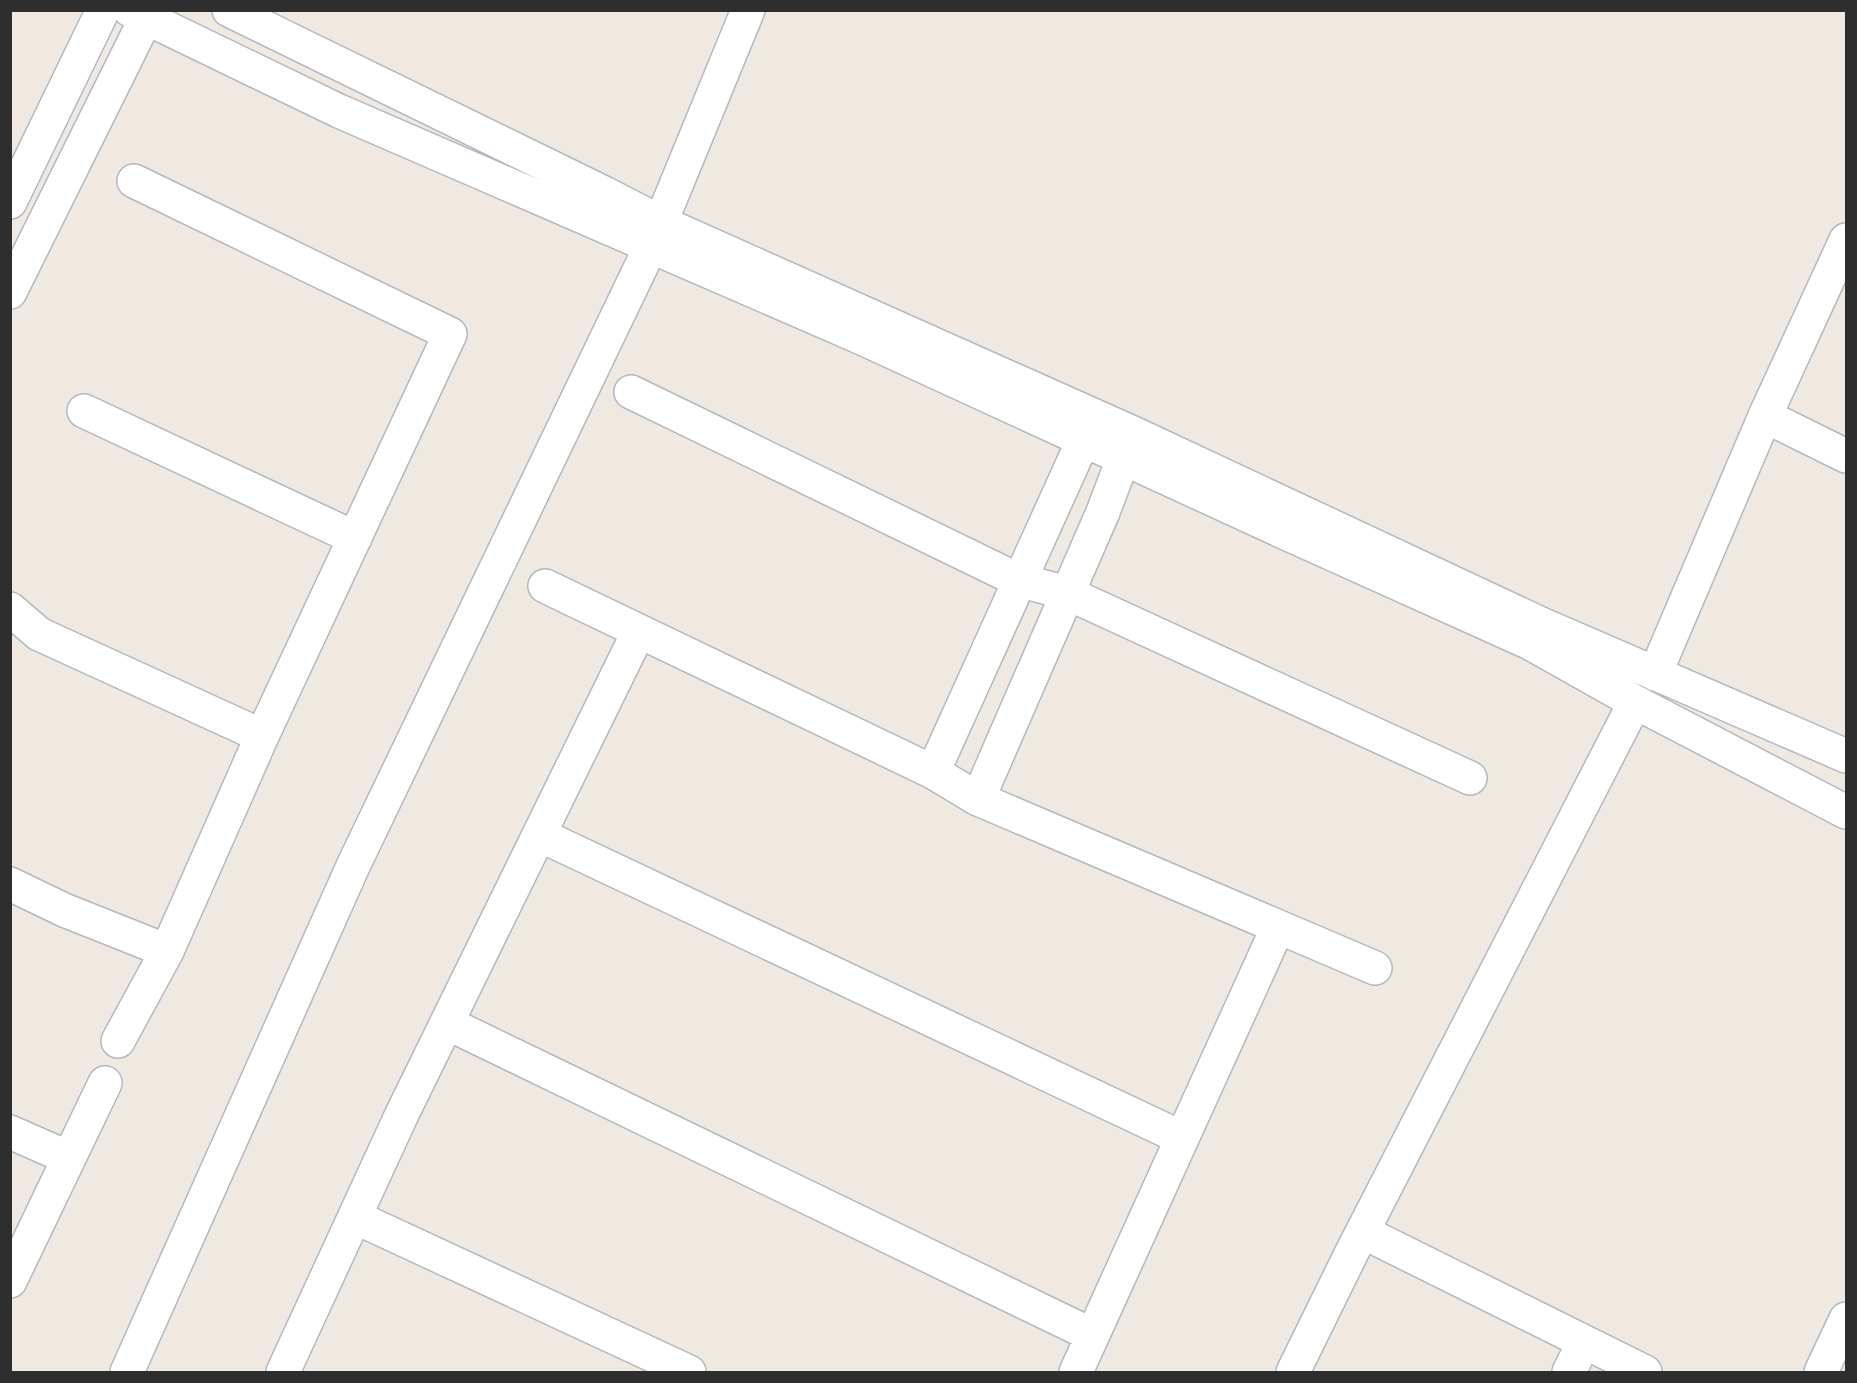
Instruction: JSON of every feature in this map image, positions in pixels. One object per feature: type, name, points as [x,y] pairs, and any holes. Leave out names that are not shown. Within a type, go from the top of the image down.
[{"type":"street","points":[[10,202],[103,10]]},
{"type":"street","points":[[229,10],[604,193],[655,234]]},
{"type":"street","points":[[127,1372],[354,864],[655,234],[748,10]]},
{"type":"street","points":[[11,289],[57,202],[142,13],[339,111],[655,234],[1089,428],[1535,633],[1655,674],[1846,756]]},
{"type":"street","points":[[118,1041],[167,951],[262,736],[450,334],[134,181]]},
{"type":"street","points":[[1655,674],[1766,416],[1846,240]]},
{"type":"street","points":[[631,392],[1018,580],[1067,593],[1470,778]]},
{"type":"street","points":[[84,411],[355,538]]},
{"type":"street","points":[[1766,416],[1846,456]]},
{"type":"street","points":[[933,772],[1018,580],[1089,428]]},
{"type":"street","points":[[978,799],[1103,512],[1128,446]]},
{"type":"street","points":[[545,586],[933,772],[978,799],[1375,968]]},
{"type":"street","points":[[10,609],[25,633],[262,736]]},
{"type":"street","points":[[283,1372],[447,1023],[639,631]]},
{"type":"street","points":[[1535,633],[1635,702],[1846,812]]},
{"type":"street","points":[[1293,1372],[1635,702]]},
{"type":"street","points":[[540,835],[1182,1138]]},
{"type":"street","points":[[10,884],[64,910],[167,951]]},
{"type":"street","points":[[1076,1372],[1278,927]]},
{"type":"street","points":[[447,1023],[1092,1335]]},
{"type":"street","points":[[10,1281],[105,1083]]},
{"type":"street","points":[[10,1132],[69,1158]]},
{"type":"street","points":[[355,1216],[689,1372]]},
{"type":"street","points":[[1363,1232],[1645,1372]]},
{"type":"street","points":[[1821,1372],[1846,1319]]},
{"type":"street","points":[[1569,1372],[1584,1342]]}]
